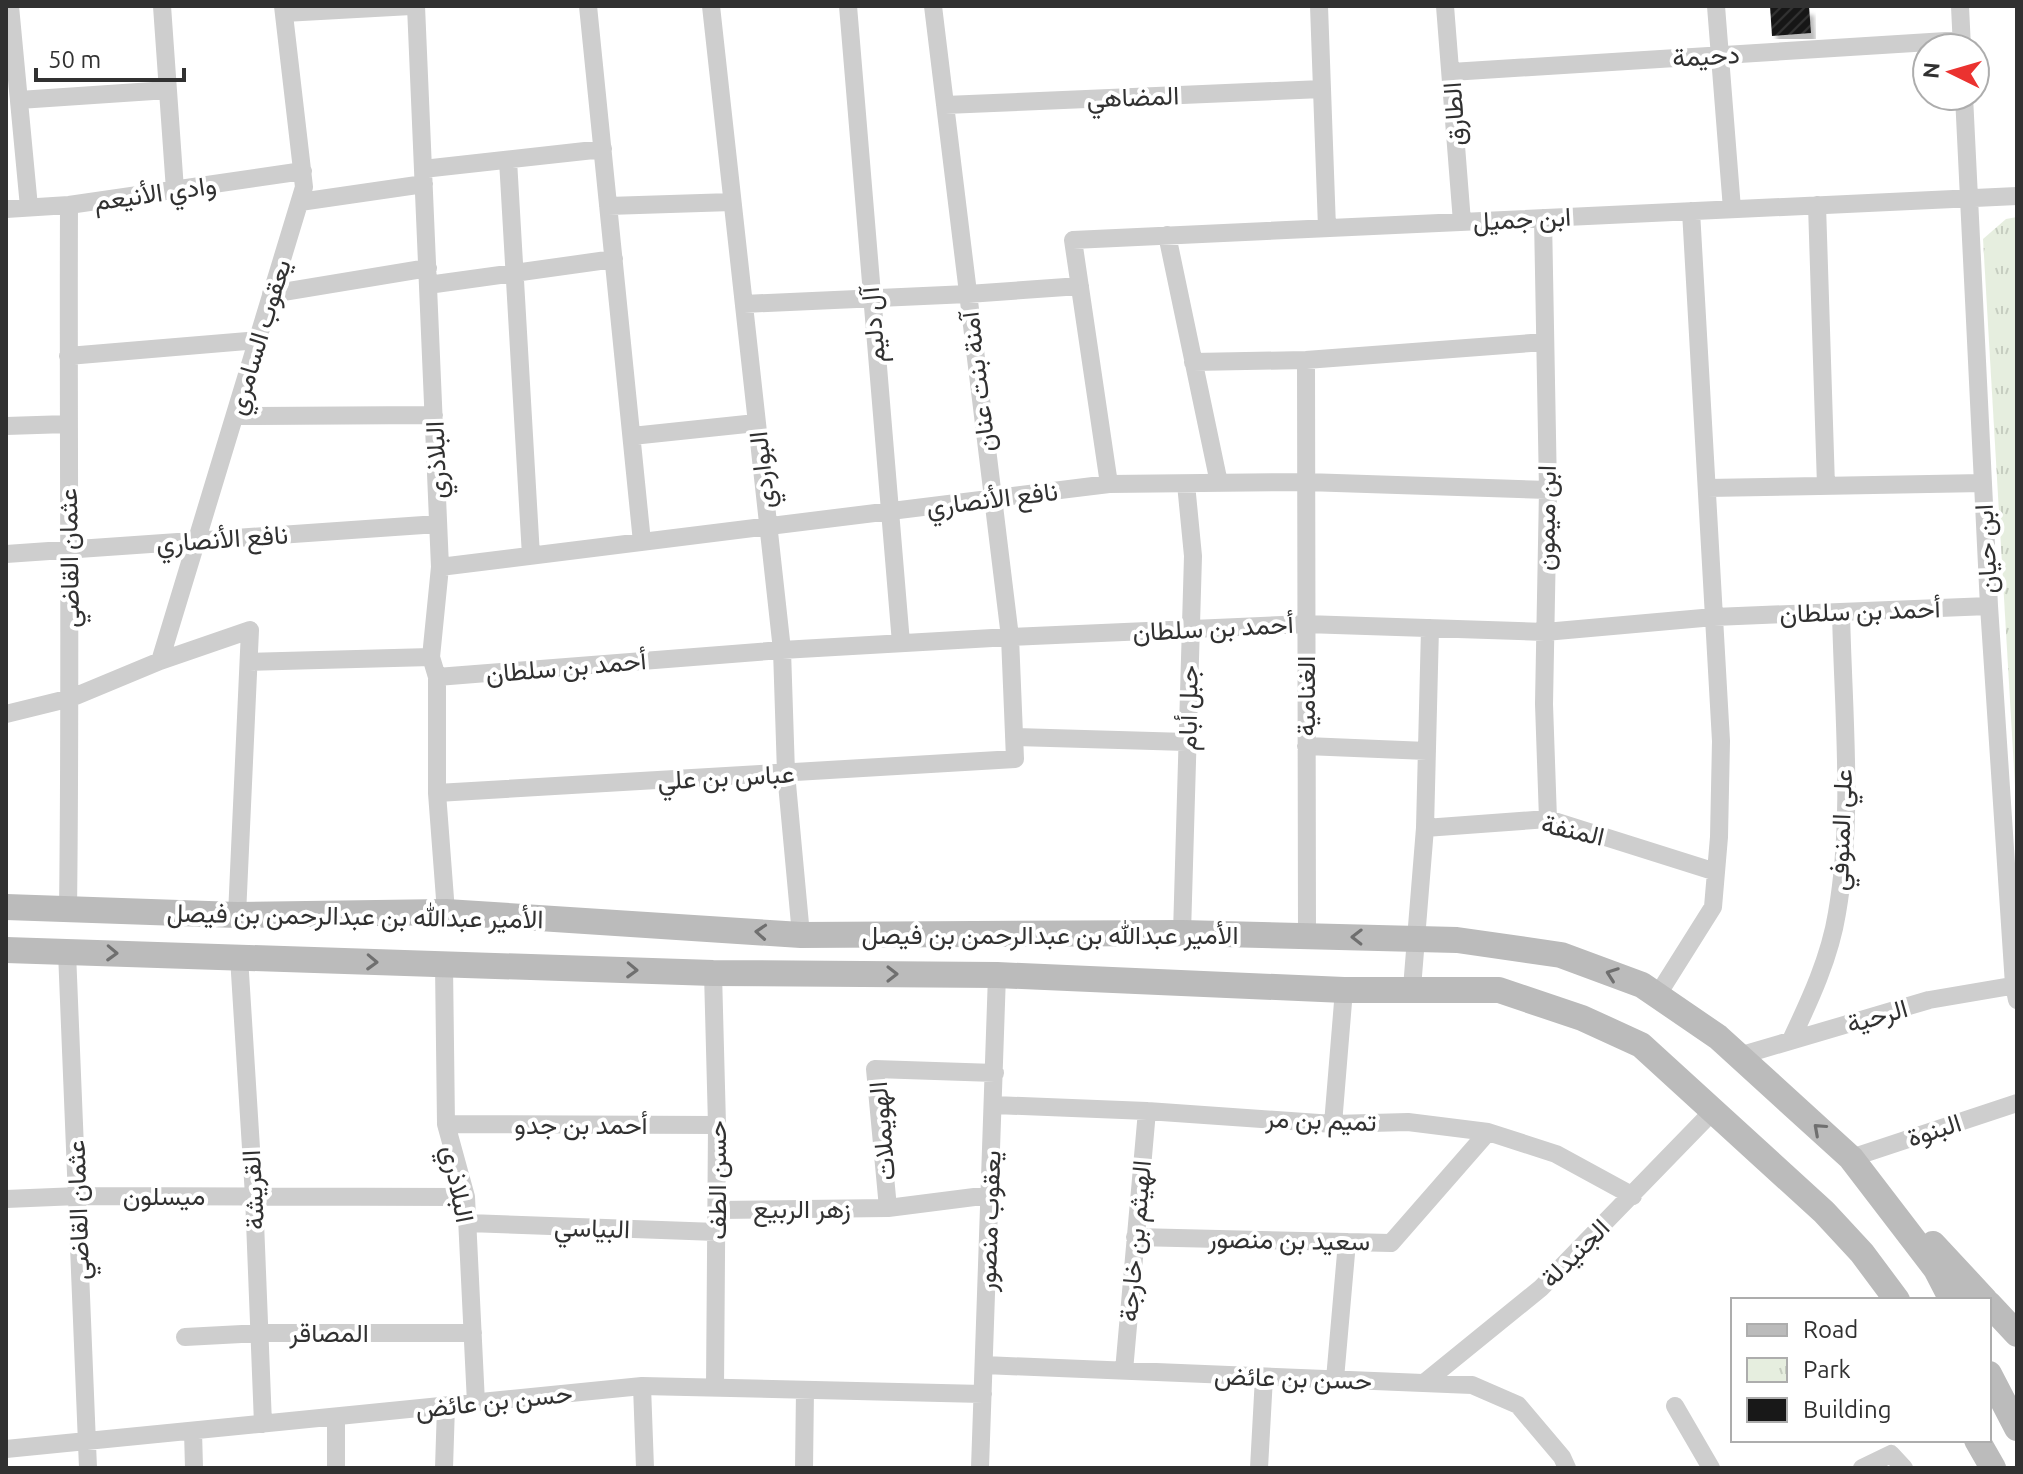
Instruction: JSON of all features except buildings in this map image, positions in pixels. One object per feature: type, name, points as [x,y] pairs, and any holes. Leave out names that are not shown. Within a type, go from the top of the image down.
[{"type":"main road","name":"الأمير عبدالله بن عبدالرحمن بن فيصل","points":[[6,907],[237,915],[446,912],[801,935],[1182,933],[1457,940],[1561,955],[1642,985],[1718,1037],[1851,1158],[1936,1269],[1951,1298]]},
{"type":"main road","name":"الأمير عبدالله بن عبدالرحمن بن فيصل","points":[[6,950],[713,973],[997,975],[1344,990],[1499,990],[1582,1018],[1641,1045],[1824,1212],[1862,1253],[1896,1298]]},
{"type":"main road","points":[[1851,1158],[1983,1298]]},
{"type":"main road","points":[[1991,1306],[2017,1334]]},
{"type":"main road","points":[[1991,1378],[2017,1428]]},
{"type":"main road","points":[[1978,1442],[1993,1468]]},
{"type":"street","points":[[10,6],[11,62],[19,100],[29,207]]},
{"type":"street","points":[[162,6],[175,190]]},
{"type":"street","points":[[284,9],[414,6]]},
{"type":"street","name":"البلاذري","points":[[414,6],[440,567],[431,657],[437,677],[437,793],[446,912]]},
{"type":"street","points":[[588,6],[642,542]]},
{"type":"street","name":"البواردي","points":[[711,6],[782,650],[786,773],[801,935]]},
{"type":"street","name":"آل دليم","points":[[848,6],[901,643]]},
{"type":"street","name":"آمنة بنت عنان","points":[[933,6],[1010,637],[1015,759]]},
{"type":"street","points":[[1319,6],[1327,228]]},
{"type":"street","name":"الطارق","points":[[1445,6],[1462,222]]},
{"type":"street","points":[[1716,6],[1732,209]]},
{"type":"street","points":[[1960,6],[1961,32]]},
{"type":"street","name":"يعقوب السامري","points":[[160,661],[304,187],[284,9]]},
{"type":"street","name":"دحيمة","points":[[1451,72],[1911,46]]},
{"type":"street","name":"المضاهي","points":[[945,105],[1322,89]]},
{"type":"street","points":[[19,100],[168,90]]},
{"type":"street","name":"ابن حيان","points":[[1965,112],[1989,606],[2016,990]]},
{"type":"street","points":[[300,202],[508,160],[603,149]]},
{"type":"street","points":[[508,160],[531,556]]},
{"type":"street","name":"وادي الأنيعم","points":[[6,209],[69,205],[303,171]]},
{"type":"street","name":"ابن جميل","points":[[1109,484],[1073,240],[2017,196]]},
{"type":"street","points":[[608,206],[732,202]]},
{"type":"street","name":"عثمان القاضي","points":[[68,910],[71,698],[67,549],[69,205]]},
{"type":"street","points":[[1817,205],[1826,486]]},
{"type":"street","points":[[1657,996],[1713,907],[1716,872],[1721,741],[1691,211]]},
{"type":"street","name":"ابن ميمون","points":[[1543,218],[1548,490],[1545,632],[1548,819]]},
{"type":"street","points":[[1167,235],[1219,483]]},
{"type":"street","points":[[271,294],[428,276],[514,273],[614,259]]},
{"type":"street","points":[[744,304],[1080,286]]},
{"type":"street","points":[[68,356],[258,340]]},
{"type":"street","points":[[1193,362],[1306,360],[1545,342]]},
{"type":"street","name":"الغنامية","points":[[1306,360],[1307,936]]},
{"type":"street","points":[[235,416],[434,415]]},
{"type":"street","points":[[632,436],[756,423]]},
{"type":"street","points":[[6,426],[68,424]]},
{"type":"street","name":"نافع الأنصاري","points":[[440,567],[1109,484],[1306,482],[1548,490]]},
{"type":"street","points":[[1707,488],[1983,483]]},
{"type":"street","name":"جبل أبام","points":[[1182,933],[1193,556],[1186,484]]},
{"type":"street","name":"نافع الأنصاري","points":[[6,554],[438,524]]},
{"type":"street","name":"أحمد بن سلطان","points":[[437,677],[782,650],[1010,637],[1305,624],[1545,632],[1714,617],[1989,606]]},
{"type":"street","name":"علي المنوفي","points":[[1791,1040],[1814,990],[1837,915],[1846,816],[1841,612]]},
{"type":"street","points":[[1412,988],[1425,828],[1430,628]]},
{"type":"street","points":[[6,714],[71,698],[160,661],[250,630],[237,915]]},
{"type":"street","points":[[249,662],[431,657]]},
{"type":"street","points":[[1014,737],[1187,742]]},
{"type":"street","points":[[1306,746],[1427,751]]},
{"type":"street","name":"عباس بن علي","points":[[437,793],[1015,759]]},
{"type":"street","name":"المنفة","points":[[1425,828],[1548,819],[1716,872]]},
{"type":"street","name":"عثمان القاضي","points":[[67,952],[88,1468]]},
{"type":"street","name":"القريشة","points":[[239,957],[254,1196],[263,1424]]},
{"type":"street","name":"البلاذري","points":[[444,965],[446,1124],[466,1197],[476,1403]]},
{"type":"street","name":"حسن الطف","points":[[713,973],[717,1125],[715,1388]]},
{"type":"street","name":"يعقوب منصور","points":[[980,1468],[997,975]]},
{"type":"street","points":[[1333,1124],[1344,990]]},
{"type":"street","name":"الرحية","points":[[1739,1056],[1929,1000],[2016,990]]},
{"type":"street","name":"الهويملات","points":[[990,1195],[888,1208],[875,1069],[995,1073]]},
{"type":"street","name":"البنوة","points":[[1851,1158],[2017,1103]]},
{"type":"street","name":"تميم بن مر","points":[[994,1105],[1147,1111],[1333,1124],[1408,1122],[1488,1132],[1556,1154],[1633,1196]]},
{"type":"street","name":"الجنيدلة","points":[[1424,1383],[1541,1288],[1714,1110]]},
{"type":"street","name":"الهيثم بن خارجة","points":[[1124,1371],[1147,1111]]},
{"type":"street","name":"أحمد بن جدو","points":[[446,1124],[717,1125]]},
{"type":"street","name":"سعيد بن منصور","points":[[1135,1237],[1391,1243],[1488,1132]]},
{"type":"street","name":"ميسلون","points":[[6,1199],[78,1196],[466,1197]]},
{"type":"street","name":"زهر الربيع","points":[[716,1210],[888,1208]]},
{"type":"street","name":"البياسي","points":[[468,1223],[717,1232]]},
{"type":"street","points":[[1335,1379],[1347,1242]]},
{"type":"street","name":"المصاقر","points":[[185,1337],[260,1333],[473,1333]]},
{"type":"street","name":"حسن بن عائض","points":[[984,1365],[1472,1385],[1518,1405],[1562,1457],[1567,1468]]},
{"type":"street","points":[[1259,1468],[1264,1377]]},
{"type":"street","points":[[642,1386],[645,1468]]},
{"type":"street","name":"حسن بن عائض","points":[[6,1449],[642,1386],[983,1394]]},
{"type":"street","points":[[804,1468],[805,1390]]},
{"type":"street","points":[[444,1468],[446,1406]]},
{"type":"street","points":[[1675,1406],[1711,1468]]},
{"type":"street","points":[[336,1417],[336,1468]]},
{"type":"street","points":[[193,1431],[194,1468]]},
{"type":"street","points":[[1862,1468],[1891,1454],[1904,1468]]},
{"type":"green space","points":[[2017,217],[2017,820],[1983,239],[2006,219]]}]
